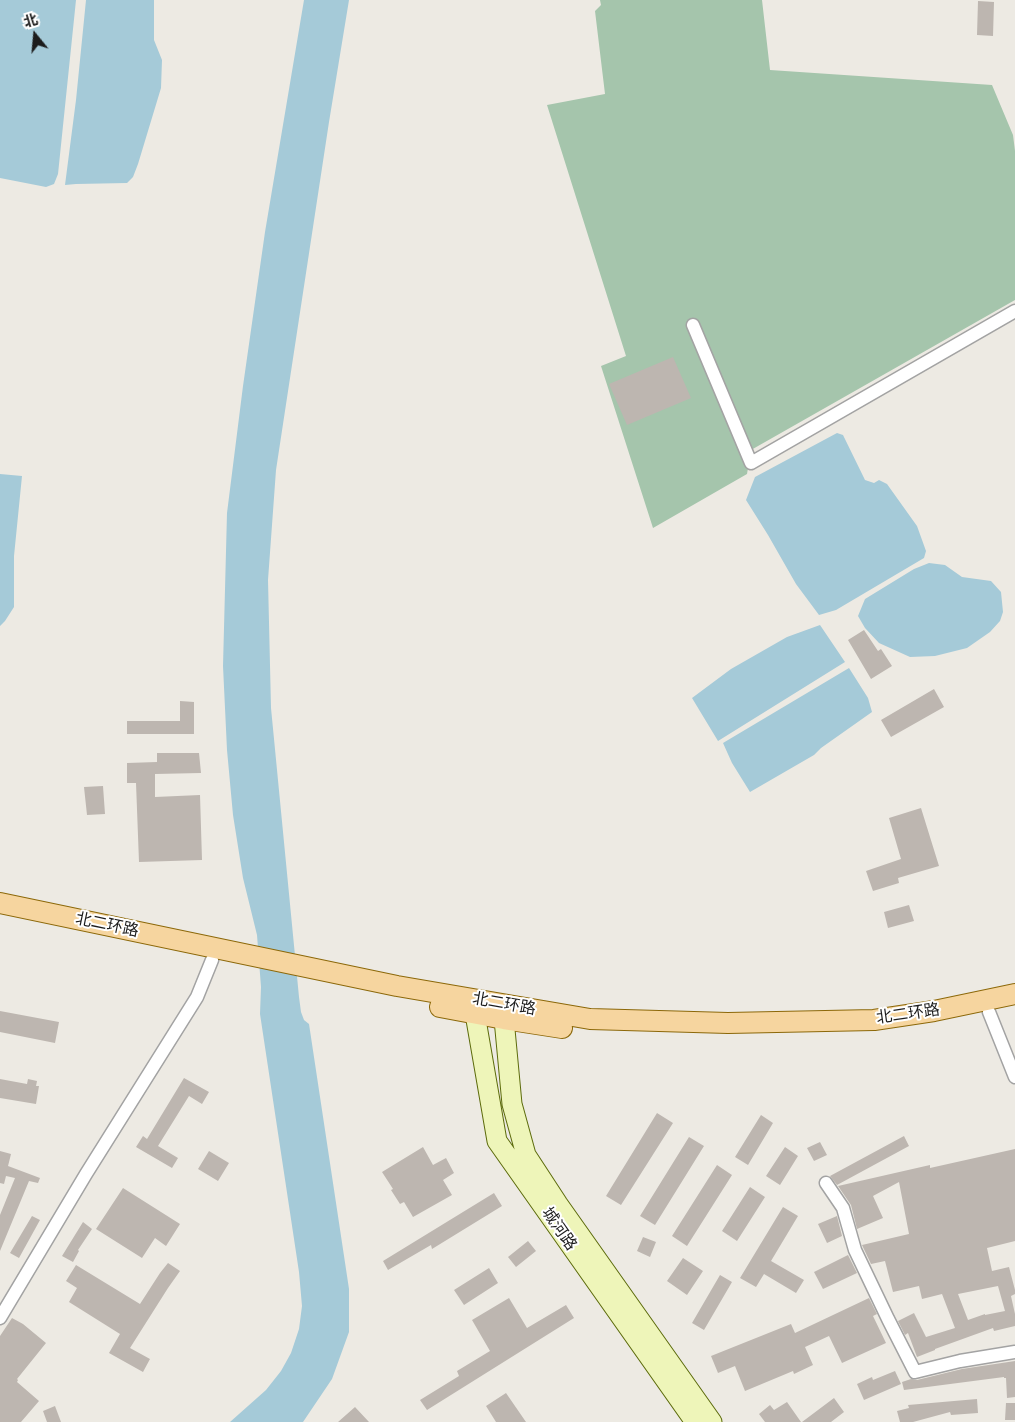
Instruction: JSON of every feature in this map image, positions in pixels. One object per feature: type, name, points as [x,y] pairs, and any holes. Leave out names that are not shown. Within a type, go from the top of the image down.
[{"type":"main road","name":"北二环路","points":[[0,903],[234,958],[312,974],[475,1014],[590,1032],[730,1037],[874,1031],[937,1024],[1015,1007]]},
{"type":"main road","name":"北二环路","points":[[0,916],[212,960],[234,958]]},
{"type":"main road","name":"北二环路","points":[[312,974],[397,986],[590,1019],[728,1023],[874,1020],[934,1011],[1015,994]]},
{"type":"main road","name":"城河路","points":[[475,1014],[497,1141],[695,1422]]},
{"type":"main road","name":"城河路","points":[[504,1019],[512,1104],[526,1155],[558,1204],[712,1422]]},
{"type":"street","points":[[693,325],[751,464],[1015,311]]},
{"type":"street","points":[[0,1318],[86,1174],[197,997],[212,960]]},
{"type":"street","points":[[989,1012],[1015,1077]]},
{"type":"street","points":[[826,1183],[843,1208],[855,1250],[915,1372],[1015,1352]]},
{"type":"green space","points":[[600,0],[762,0],[770,70],[992,85],[1013,135],[1015,151],[1015,300],[751,450],[747,474],[653,528],[601,366],[626,356],[547,105],[605,94],[595,11],[601,5]]},
{"type":"water","points":[[0,0],[76,0],[58,174],[54,184],[46,187],[0,178]]},
{"type":"water","points":[[86,0],[154,0],[154,40],[162,60],[161,88],[138,164],[133,177],[127,183],[65,185]]},
{"type":"water","points":[[304,0],[349,0],[276,470],[268,580],[271,708],[299,997],[301,1012],[304,1020],[309,1024],[349,1289],[349,1332],[332,1379],[303,1422],[230,1422],[266,1390],[281,1371],[291,1353],[299,1329],[302,1306],[299,1272],[260,1014],[261,987],[257,935],[243,878],[233,815],[227,750],[223,666],[227,513],[265,232]]},
{"type":"water","points":[[837,433],[843,435],[865,480],[874,483],[879,480],[887,484],[917,526],[926,551],[924,558],[836,610],[819,615],[796,584],[746,500],[755,477]]},
{"type":"water","points":[[0,474],[22,476],[14,556],[14,607],[0,626]]},
{"type":"water","points":[[929,563],[945,565],[962,577],[991,581],[1001,592],[1003,612],[1000,621],[990,632],[967,648],[935,656],[910,657],[879,643],[865,628],[858,616],[865,599],[914,569]]},
{"type":"water","points":[[820,625],[845,662],[718,741],[692,698],[731,669],[787,637]]},
{"type":"water","points":[[849,668],[868,698],[872,712],[814,755],[750,792],[732,763],[723,743]]},
{"type":"building","points":[[978,1],[994,2],[993,36],[977,35]]},
{"type":"building","points":[[673,357],[691,398],[627,425],[609,384]]},
{"type":"building","points":[[864,630],[878,651],[881,649],[892,666],[871,679],[848,640]]},
{"type":"building","points":[[934,689],[944,707],[891,737],[881,720]]},
{"type":"building","points":[[180,701],[194,702],[194,734],[127,734],[127,721],[180,721]]},
{"type":"building","points":[[157,753],[199,753],[201,773],[155,774],[155,797],[200,795],[202,860],[139,862],[136,783],[127,783],[127,763],[157,762]]},
{"type":"building","points":[[103,786],[105,814],[87,815],[84,787]]},
{"type":"building","points":[[921,808],[939,866],[898,878],[899,883],[873,891],[866,871],[901,859],[889,818]]},
{"type":"building","points":[[909,905],[914,921],[888,928],[884,912]]},
{"type":"building","points":[[0,1011],[59,1022],[55,1043],[0,1032]]},
{"type":"building","points":[[184,1078],[209,1092],[202,1104],[189,1096],[158,1146],[178,1158],[172,1168],[136,1147],[143,1136],[147,1139]]},
{"type":"building","points":[[0,1079],[27,1084],[28,1079],[37,1081],[36,1086],[39,1086],[36,1104],[0,1098]]},
{"type":"building","points":[[657,1113],[673,1123],[621,1205],[606,1196]]},
{"type":"building","points":[[761,1115],[773,1123],[748,1165],[735,1157]]},
{"type":"building","points":[[904,1136],[909,1146],[837,1185],[830,1176]]},
{"type":"building","points":[[689,1137],[704,1146],[655,1225],[640,1216]]},
{"type":"building","points":[[820,1142],[827,1155],[814,1161],[807,1148]]},
{"type":"building","points":[[423,1147],[433,1165],[446,1158],[454,1173],[443,1180],[452,1195],[413,1217],[404,1202],[400,1204],[382,1172]]},
{"type":"building","points":[[785,1147],[798,1156],[780,1185],[766,1176]]},
{"type":"building","points":[[1015,1149],[1015,1241],[987,1248],[992,1271],[1009,1267],[1015,1290],[1015,1294],[1011,1296],[1015,1314],[1015,1326],[994,1331],[993,1328],[917,1357],[908,1333],[905,1335],[898,1321],[914,1313],[926,1337],[955,1328],[942,1294],[922,1299],[919,1286],[893,1292],[885,1261],[871,1264],[862,1245],[909,1234],[899,1182],[873,1196],[883,1218],[857,1229],[851,1205],[838,1186],[930,1165],[930,1168]],"holes":[[[998,1286],[1005,1311],[985,1314],[968,1320],[958,1294]]]},
{"type":"building","points":[[0,1151],[11,1154],[8,1166],[40,1178],[38,1183],[29,1181],[0,1251],[0,1215],[15,1178],[6,1176],[4,1184],[0,1183]]},
{"type":"building","points":[[209,1151],[229,1163],[218,1181],[198,1169]]},
{"type":"building","points":[[717,1165],[732,1175],[687,1246],[672,1236]]},
{"type":"building","points":[[750,1187],[765,1197],[737,1241],[722,1231]]},
{"type":"building","points":[[123,1188],[180,1224],[166,1246],[155,1238],[142,1258],[96,1229]]},
{"type":"building","points":[[494,1193],[502,1206],[432,1249],[431,1245],[388,1270],[383,1261]]},
{"type":"building","points":[[783,1207],[798,1216],[771,1261],[804,1280],[796,1293],[764,1274],[756,1287],[740,1278]]},
{"type":"building","points":[[32,1216],[40,1220],[19,1258],[10,1253]]},
{"type":"building","points":[[837,1216],[842,1236],[827,1243],[818,1224]]},
{"type":"building","points":[[83,1222],[92,1229],[78,1250],[73,1262],[62,1256]]},
{"type":"building","points":[[643,1237],[656,1242],[650,1257],[637,1251]]},
{"type":"building","points":[[528,1241],[536,1251],[516,1267],[508,1257]]},
{"type":"building","points":[[848,1255],[857,1273],[823,1289],[814,1272]]},
{"type":"building","points":[[683,1258],[703,1271],[687,1295],[667,1281]]},
{"type":"building","points":[[168,1263],[180,1271],[130,1348],[150,1359],[143,1372],[109,1353],[120,1334],[69,1302],[77,1288],[66,1281],[76,1265],[140,1304]]},
{"type":"building","points":[[489,1268],[498,1283],[464,1305],[454,1290]]},
{"type":"building","points":[[720,1275],[732,1282],[704,1330],[692,1323]]},
{"type":"building","points":[[509,1298],[527,1328],[566,1305],[574,1318],[427,1410],[420,1400],[459,1376],[457,1371],[490,1351],[472,1320]]},
{"type":"building","points":[[869,1298],[877,1314],[873,1316],[886,1343],[842,1363],[829,1336],[805,1347],[813,1365],[794,1374],[793,1371],[745,1391],[735,1366],[718,1373],[711,1356],[791,1324],[795,1333]]},
{"type":"building","points":[[12,1318],[23,1324],[46,1343],[17,1379],[17,1382],[39,1401],[21,1422],[0,1422],[0,1336]]},
{"type":"building","points":[[1015,1361],[1015,1397],[1007,1398],[1006,1378],[1004,1377],[904,1390],[902,1382],[962,1369]]},
{"type":"building","points":[[895,1371],[901,1384],[864,1400],[857,1384],[872,1377],[873,1380]]},
{"type":"building","points":[[506,1393],[526,1422],[496,1422],[486,1406]]},
{"type":"building","points":[[834,1398],[844,1412],[831,1422],[802,1422]]},
{"type":"building","points":[[977,1399],[978,1413],[951,1415],[950,1412],[913,1422],[900,1422],[897,1411],[909,1408],[908,1405]]},
{"type":"building","points":[[787,1402],[801,1422],[765,1422],[759,1414],[770,1405],[774,1410]]},
{"type":"building","points":[[1006,1403],[1015,1403],[1015,1420],[1005,1420]]},
{"type":"building","points":[[55,1406],[61,1422],[47,1422],[43,1411]]},
{"type":"building","points":[[355,1407],[369,1422],[338,1422]]}]
